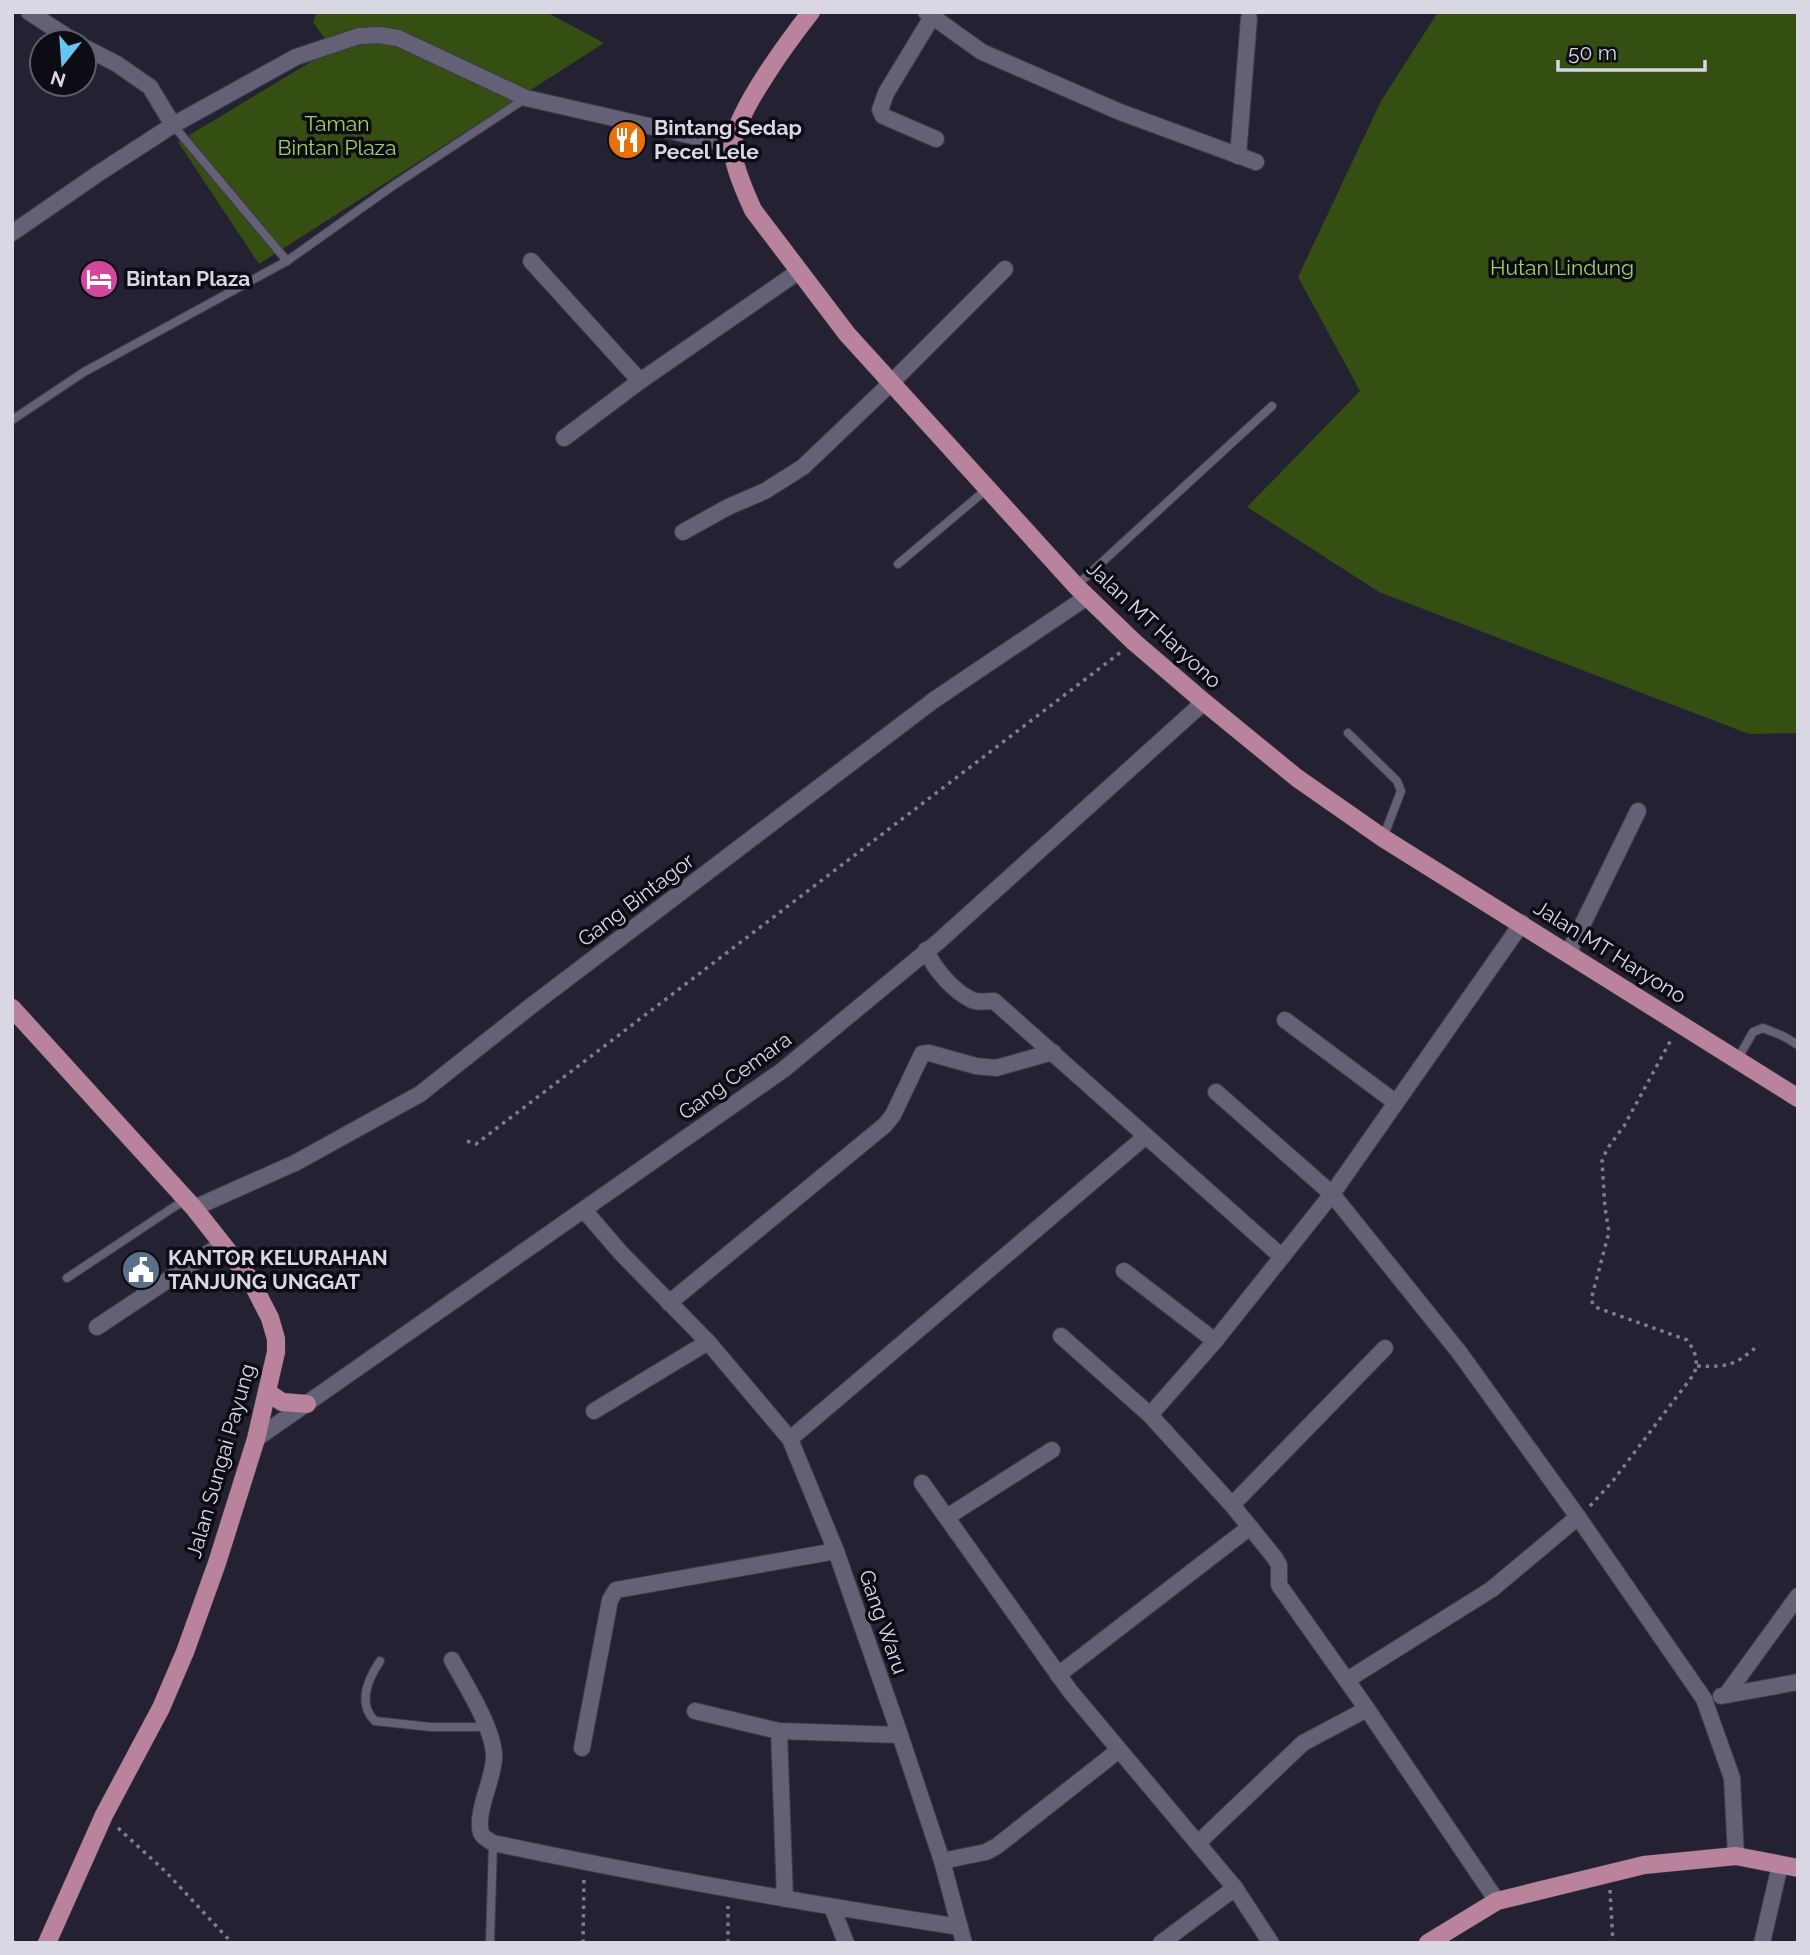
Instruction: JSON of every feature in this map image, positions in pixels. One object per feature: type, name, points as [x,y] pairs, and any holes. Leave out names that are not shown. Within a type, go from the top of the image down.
[{"type":"main road","points":[[732,145],[746,110],[787,44],[811,12]]},
{"type":"main road","name":"Jalan MT Haryono","points":[[732,145],[743,187],[753,210],[847,334],[1081,591],[1134,642],[1297,778],[1383,838],[1798,1098]]},
{"type":"main road","name":"Jalan Sungai Payung","points":[[12,1008],[190,1204],[250,1279],[270,1318],[276,1339],[256,1439],[217,1563],[185,1652],[161,1708],[104,1815],[47,1943]]},
{"type":"main road","points":[[267,1392],[282,1402],[307,1405]]},
{"type":"main road","points":[[1427,1943],[1497,1901],[1644,1865],[1736,1856],[1789,1867]]},
{"type":"street","points":[[29,12],[53,28]]},
{"type":"street","points":[[936,139],[883,116],[880,110],[886,93],[929,14],[982,52],[1119,112],[1256,162]]},
{"type":"street","points":[[1238,156],[1249,18]]},
{"type":"street","points":[[12,233],[173,125],[296,57],[359,36],[398,38],[526,98],[732,145]]},
{"type":"street","points":[[98,54],[150,87],[173,125]]},
{"type":"street","points":[[531,261],[640,382]]},
{"type":"street","points":[[683,533],[727,506],[765,491],[803,467],[1005,268]]},
{"type":"street","points":[[564,438],[798,272]]},
{"type":"street","name":"Gang Bintagor","points":[[190,1204],[295,1163],[420,1094],[542,998],[1081,591]]},
{"type":"street","name":"Gang Cemara","points":[[256,1439],[783,1070],[926,950],[1204,702]]},
{"type":"street","points":[[1568,954],[1638,811]]},
{"type":"street","points":[[1150,1415],[1214,1341],[1332,1194],[1522,923]]},
{"type":"street","points":[[926,950],[931,962],[957,989],[974,1001],[994,1001],[1282,1257]]},
{"type":"street","points":[[1285,1020],[1395,1102]]},
{"type":"street","points":[[584,1210],[669,1303],[880,1130],[893,1115],[922,1054],[929,1053],[976,1066],[996,1068],[1053,1052]]},
{"type":"street","points":[[1216,1092],[1332,1194],[1459,1352],[1704,1699],[1732,1778],[1736,1856]]},
{"type":"street","points":[[790,1438],[1146,1136]]},
{"type":"street","points":[[97,1327],[222,1244]]},
{"type":"street","points":[[1124,1271],[1214,1341]]},
{"type":"street","name":"Gang Waru","points":[[669,1303],[708,1342],[790,1438],[836,1551],[900,1735],[942,1861],[962,1935]]},
{"type":"street","points":[[1061,1336],[1150,1415],[1232,1504],[1279,1563],[1279,1585],[1497,1901]]},
{"type":"street","points":[[594,1411],[708,1342]]},
{"type":"street","points":[[1232,1504],[1385,1348]]},
{"type":"street","points":[[947,1517],[1052,1450]]},
{"type":"street","points":[[922,1483],[1058,1675],[1236,1888],[1271,1943]]},
{"type":"street","points":[[1347,1680],[1492,1589],[1578,1517]]},
{"type":"street","points":[[1058,1675],[1250,1527]]},
{"type":"street","points":[[582,1748],[610,1600],[616,1590],[836,1551]]},
{"type":"street","points":[[1726,1695],[1798,1596]]},
{"type":"street","points":[[452,1660],[486,1727],[494,1751],[481,1832],[493,1843],[584,1863],[728,1888],[962,1935]]},
{"type":"street","points":[[1704,1699],[1798,1682]]},
{"type":"street","points":[[1198,1843],[1303,1743],[1367,1709]]},
{"type":"street","points":[[695,1711],[779,1731],[900,1735]]},
{"type":"street","points":[[779,1731],[785,1899]]},
{"type":"street","points":[[942,1861],[986,1852],[997,1846],[1119,1749]]},
{"type":"street","points":[[1762,1943],[1789,1867]]},
{"type":"street","points":[[1161,1943],[1236,1888]]},
{"type":"street","points":[[832,1908],[846,1943]]},
{"type":"lane","points":[[13,417],[84,372],[287,261],[394,185],[526,98]]},
{"type":"lane","points":[[173,125],[287,261]]},
{"type":"lane","points":[[1081,591],[1272,407]]},
{"type":"lane","points":[[898,564],[988,489]]},
{"type":"lane","points":[[1348,733],[1397,781],[1401,791],[1383,838]]},
{"type":"lane","points":[[1737,1060],[1753,1032],[1763,1028],[1798,1045]]},
{"type":"lane","points":[[67,1278],[190,1204]]},
{"type":"lane","points":[[380,1661],[373,1672],[365,1696],[366,1710],[375,1721],[431,1727],[486,1727]]},
{"type":"lane","points":[[490,1943],[493,1843]]},
{"type":"path","points":[[467,1141],[477,1144],[1134,642]]},
{"type":"path","points":[[1578,1517],[1612,1482],[1694,1374],[1697,1366],[1694,1349],[1687,1340],[1595,1307],[1591,1300],[1609,1232],[1602,1161],[1680,1024]]},
{"type":"path","points":[[1697,1366],[1720,1367],[1737,1363],[1759,1345]]},
{"type":"path","points":[[104,1815],[166,1872],[232,1943]]},
{"type":"path","points":[[583,1943],[584,1863]]},
{"type":"path","points":[[1609,1874],[1613,1943]]},
{"type":"path","points":[[728,1888],[728,1943]]},
{"type":"green space","name":"Taman Bintan Plaza","points":[[317,12],[546,12],[604,43],[259,264],[178,142],[332,49],[313,22]]},
{"type":"green space","name":"Hutan Lindung","points":[[1438,12],[1798,12],[1798,733],[1749,734],[1379,592],[1247,507],[1360,391],[1298,277],[1381,101]]},
{"type":"place","name":"Bintang Sedap Pecel Lele","points":[[627,140]]},
{"type":"place","name":"Bintan Plaza","points":[[99,279]]},
{"type":"place","name":"KANTOR KELURAHAN TANJUNG UNGGAT","points":[[141,1270]]}]
